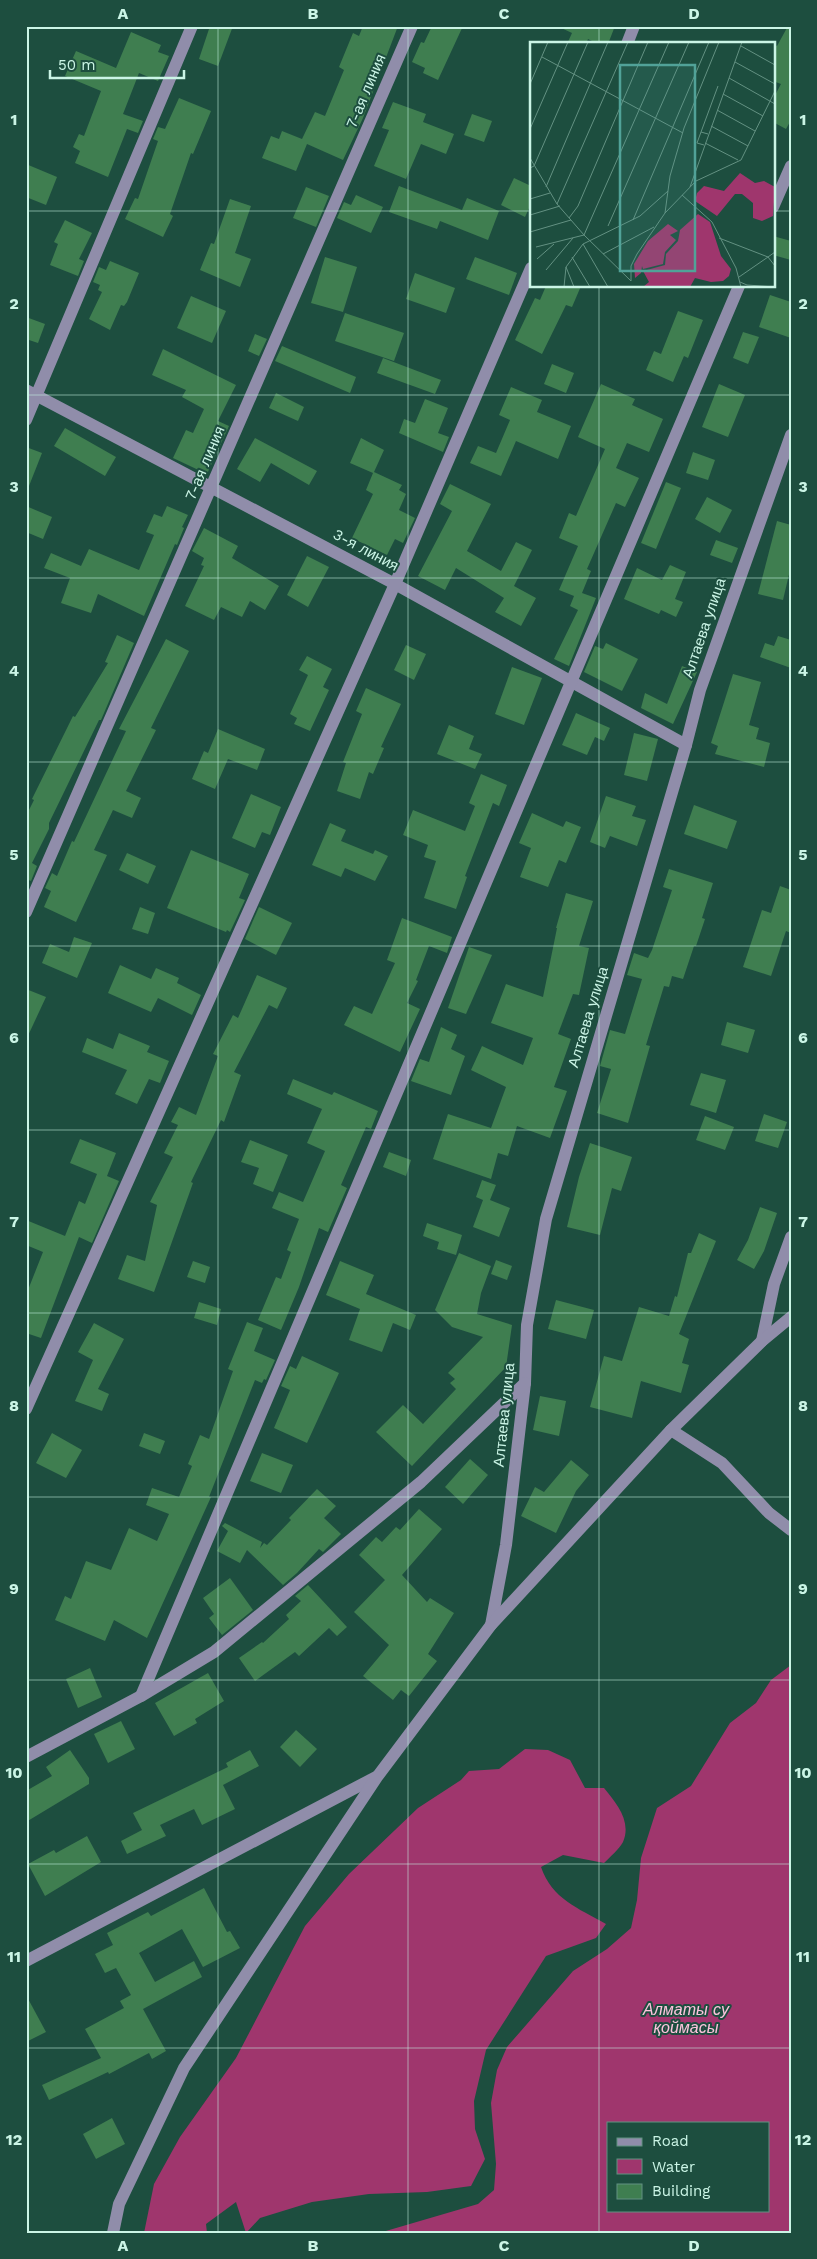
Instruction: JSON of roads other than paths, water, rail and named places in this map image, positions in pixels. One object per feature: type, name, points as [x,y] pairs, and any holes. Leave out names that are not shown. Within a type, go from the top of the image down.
[{"type":"street","points":[[26,420],[32,393],[192,26]]},
{"type":"street","name":"7-ая линия","points":[[26,912],[412,26]]},
{"type":"street","points":[[628,42],[634,26]]},
{"type":"street","points":[[774,205],[791,166]]},
{"type":"street","points":[[26,1409],[395,584],[530,270]]},
{"type":"street","points":[[141,1696],[738,288]]},
{"type":"street","name":"3-я линия","points":[[32,393],[395,584],[686,745]]},
{"type":"street","name":"Алтаева улица","points":[[491,1626],[506,1545],[526,1383],[528,1325],[546,1219],[686,745],[700,690],[791,435]]},
{"type":"street","points":[[762,1341],[774,1284],[791,1237]]},
{"type":"street","points":[[113,2233],[119,2204],[184,2068],[377,1777],[491,1626],[671,1430],[762,1341],[791,1317]]},
{"type":"street","points":[[26,1757],[141,1696],[222,1646],[421,1482],[526,1383]]},
{"type":"street","points":[[671,1430],[722,1463],[769,1513],[791,1530]]},
{"type":"street","points":[[26,1961],[377,1777]]},
{"type":"water","name":"Алматы су қоймасы","points":[[791,1665],[791,2233],[379,2233],[478,2204],[494,2190],[496,2164],[491,2103],[497,2070],[507,2047],[573,1971],[607,1949],[631,1928],[637,1900],[641,1858],[657,1808],[691,1786],[730,1723],[756,1703],[771,1680]]},
{"type":"water","points":[[525,1749],[548,1750],[570,1760],[585,1788],[604,1788],[621,1813],[626,1827],[623,1842],[604,1863],[563,1855],[541,1867],[546,1878],[559,1895],[567,1902],[606,1924],[596,1938],[546,1956],[486,2050],[474,2101],[475,2129],[485,2159],[471,2186],[427,2192],[369,2194],[312,2202],[260,2218],[246,2233],[236,2202],[206,2224],[207,2233],[144,2233],[154,2184],[180,2137],[236,2058],[305,1926],[349,1874],[418,1808],[461,1780],[469,1771],[499,1769]]}]
